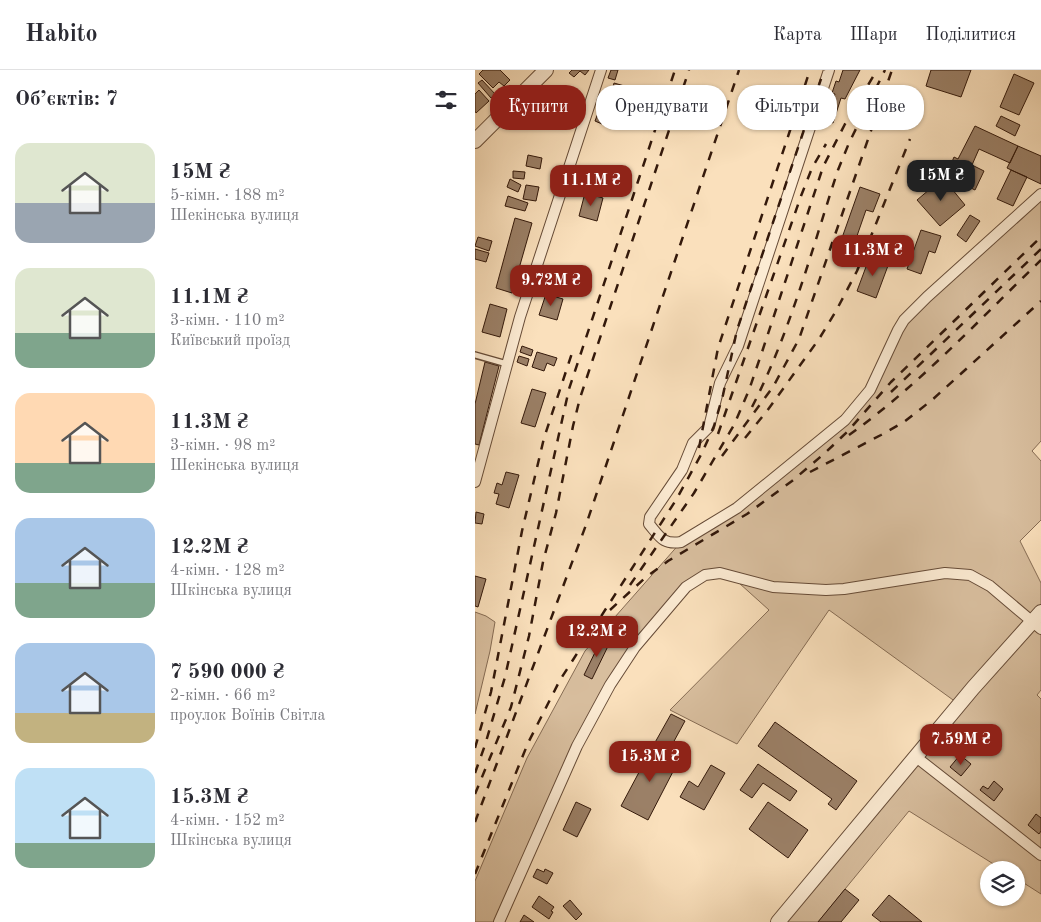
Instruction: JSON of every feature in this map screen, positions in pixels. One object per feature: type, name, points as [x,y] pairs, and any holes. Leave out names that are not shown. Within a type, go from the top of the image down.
[{"type":"street","points":[[476,139],[547,70]]},
{"type":"street","points":[[475,482],[520,317],[601,70]]},
{"type":"street","points":[[829,70],[738,346],[720,383],[709,427],[693,443],[682,470],[650,517],[649,524],[666,542],[671,544],[681,542],[737,508],[845,420],[870,390],[897,330],[904,320],[1041,194]]},
{"type":"street","points":[[499,922],[577,746],[609,685],[638,642],[686,587],[705,575],[720,572],[773,587],[826,590],[852,588],[945,573],[976,577],[1038,621],[916,757],[778,922]]},
{"type":"street","points":[[916,757],[1041,855]]},
{"type":"lane","points":[[475,355],[507,364]]},
{"type":"shaded area","points":[[1041,194],[1041,441],[1032,451],[1041,461],[1041,520],[1020,541],[1041,583],[1041,612],[1033,622],[1041,629],[1041,690],[1037,695],[1041,699],[1041,894],[1025,884],[1025,861],[989,861],[909,811],[818,922],[779,922],[960,705],[829,610],[737,744],[670,710],[769,610],[729,574],[698,578],[610,685],[499,922],[475,922],[475,881],[527,758],[585,651],[681,542],[737,508],[845,420],[870,390],[898,330]]},
{"type":"shaded area","points":[[475,612],[495,622],[475,714]]},
{"type":"building","points":[[483,70],[500,70],[510,80],[505,85],[499,82],[496,85],[490,85],[479,74]]},
{"type":"building","points":[[572,70],[589,70],[585,75],[580,71],[574,77],[569,73]]},
{"type":"building","points":[[611,70],[618,70],[615,80],[608,78]]},
{"type":"building","points":[[843,70],[860,70],[852,85],[847,85],[847,95],[845,99],[841,98],[837,110],[837,85],[835,85],[836,81],[839,82]]},
{"type":"building","points":[[931,70],[971,70],[961,97],[926,86]]},
{"type":"building","points":[[1014,74],[1034,83],[1019,115],[1000,107]]},
{"type":"building","points":[[482,80],[490,89],[490,97],[478,83]]},
{"type":"building","points":[[479,90],[489,101],[476,113],[475,94]]},
{"type":"building","points":[[1001,116],[1020,125],[1015,136],[996,126]]},
{"type":"building","points":[[975,126],[1018,146],[1010,163],[979,149],[972,165],[984,171],[975,190],[946,176],[954,157],[958,159]]},
{"type":"building","points":[[1018,146],[1041,156],[1041,184],[1007,168]]},
{"type":"building","points":[[528,155],[542,158],[540,169],[526,166]]},
{"type":"building","points":[[1011,170],[1027,177],[1013,206],[997,199]]},
{"type":"building","points":[[513,171],[525,172],[524,179],[513,178]]},
{"type":"building","points":[[943,178],[965,205],[940,226],[917,200]]},
{"type":"building","points":[[510,179],[521,185],[518,192],[507,187]]},
{"type":"building","points":[[588,181],[605,185],[602,194],[585,189]]},
{"type":"building","points":[[526,185],[539,187],[536,201],[523,199]]},
{"type":"building","points":[[860,187],[880,194],[873,212],[866,210],[850,256],[837,252]]},
{"type":"building","points":[[585,193],[603,198],[597,221],[579,216]]},
{"type":"building","points":[[508,196],[528,203],[525,211],[505,206]]},
{"type":"building","points":[[970,215],[980,221],[966,242],[957,235]]},
{"type":"building","points":[[515,218],[532,223],[512,293],[496,288]]},
{"type":"building","points":[[921,230],[941,236],[935,253],[929,251],[921,274],[907,269]]},
{"type":"building","points":[[478,237],[492,241],[489,251],[475,246]]},
{"type":"building","points":[[475,249],[489,253],[486,262],[475,259]]},
{"type":"building","points":[[870,256],[889,263],[876,298],[857,291]]},
{"type":"building","points":[[546,294],[563,299],[557,320],[539,315]]},
{"type":"building","points":[[490,304],[507,309],[500,337],[482,332]]},
{"type":"building","points":[[522,346],[533,350],[531,356],[520,352]]},
{"type":"building","points":[[537,352],[557,358],[554,366],[547,363],[544,371],[532,367]]},
{"type":"building","points":[[519,356],[529,359],[527,366],[517,362]]},
{"type":"building","points":[[485,362],[499,366],[479,445],[475,444],[475,404]]},
{"type":"building","points":[[532,389],[546,393],[535,427],[521,423]]},
{"type":"building","points":[[506,472],[519,475],[509,508],[496,504],[499,494],[494,493],[497,483],[502,485]]},
{"type":"building","points":[[476,512],[484,514],[482,524],[475,523]]},
{"type":"building","points":[[475,576],[486,579],[478,607],[475,606]]},
{"type":"building","points":[[603,636],[611,640],[592,679],[584,675]]},
{"type":"building","points":[[671,714],[685,721],[667,754],[653,746]]},
{"type":"building","points":[[775,722],[857,781],[836,810],[828,804],[832,799],[758,746]]},
{"type":"building","points":[[653,746],[679,760],[648,820],[621,806]]},
{"type":"building","points":[[960,755],[971,764],[961,776],[950,767]]},
{"type":"building","points":[[758,764],[797,791],[790,801],[763,783],[752,798],[740,790]]},
{"type":"building","points":[[711,765],[725,773],[704,810],[680,797],[689,781],[698,787]]},
{"type":"building","points":[[994,781],[1003,789],[994,801],[980,790],[983,786],[988,789]]},
{"type":"building","points":[[576,802],[591,809],[577,837],[563,830]]},
{"type":"building","points":[[768,802],[808,830],[788,858],[749,829]]},
{"type":"building","points":[[1036,814],[1041,818],[1041,831],[1039,834],[1028,825]]},
{"type":"building","points":[[537,869],[544,872],[545,869],[553,873],[547,884],[533,877]]},
{"type":"building","points":[[845,889],[859,900],[841,922],[818,922]]},
{"type":"building","points":[[889,895],[922,922],[881,922],[872,915]]},
{"type":"building","points":[[539,896],[554,907],[549,919],[532,907]]},
{"type":"building","points":[[570,900],[582,914],[576,920],[563,906]]},
{"type":"building","points":[[524,915],[534,922],[520,922]]},
{"type":"railway","points":[[475,773],[505,677],[569,389],[675,70]]},
{"type":"railway","points":[[475,794],[511,707],[529,636],[543,562],[556,513],[580,398],[689,70]]},
{"type":"railway","points":[[475,822],[586,525],[739,70]]},
{"type":"railway","points":[[699,448],[718,348],[810,70]]},
{"type":"railway","points":[[475,874],[528,743],[560,680],[676,500],[702,453],[714,426],[723,395],[737,330],[824,70]]},
{"type":"railway","points":[[630,585],[694,493],[734,425],[749,390],[823,167],[845,124],[877,70]]},
{"type":"railway","points":[[752,407],[766,379],[789,320],[838,170],[849,143],[885,70]]},
{"type":"railway","points":[[722,456],[773,387],[799,339],[892,70]]},
{"type":"railway","points":[[745,438],[819,339],[836,311],[857,271],[910,139]]},
{"type":"railway","points":[[718,434],[801,196],[812,168],[826,144]]},
{"type":"railway","points":[[610,610],[645,578],[668,561],[747,514],[792,481],[825,453],[848,431],[891,382],[1041,237]]},
{"type":"railway","points":[[891,392],[1041,249]]},
{"type":"railway","points":[[849,435],[875,416],[924,374],[1041,260]]},
{"type":"railway","points":[[810,472],[904,422],[932,400],[1041,301]]},
{"type":"railway","points":[[475,748],[491,692],[522,531],[544,438],[574,347]]}]
